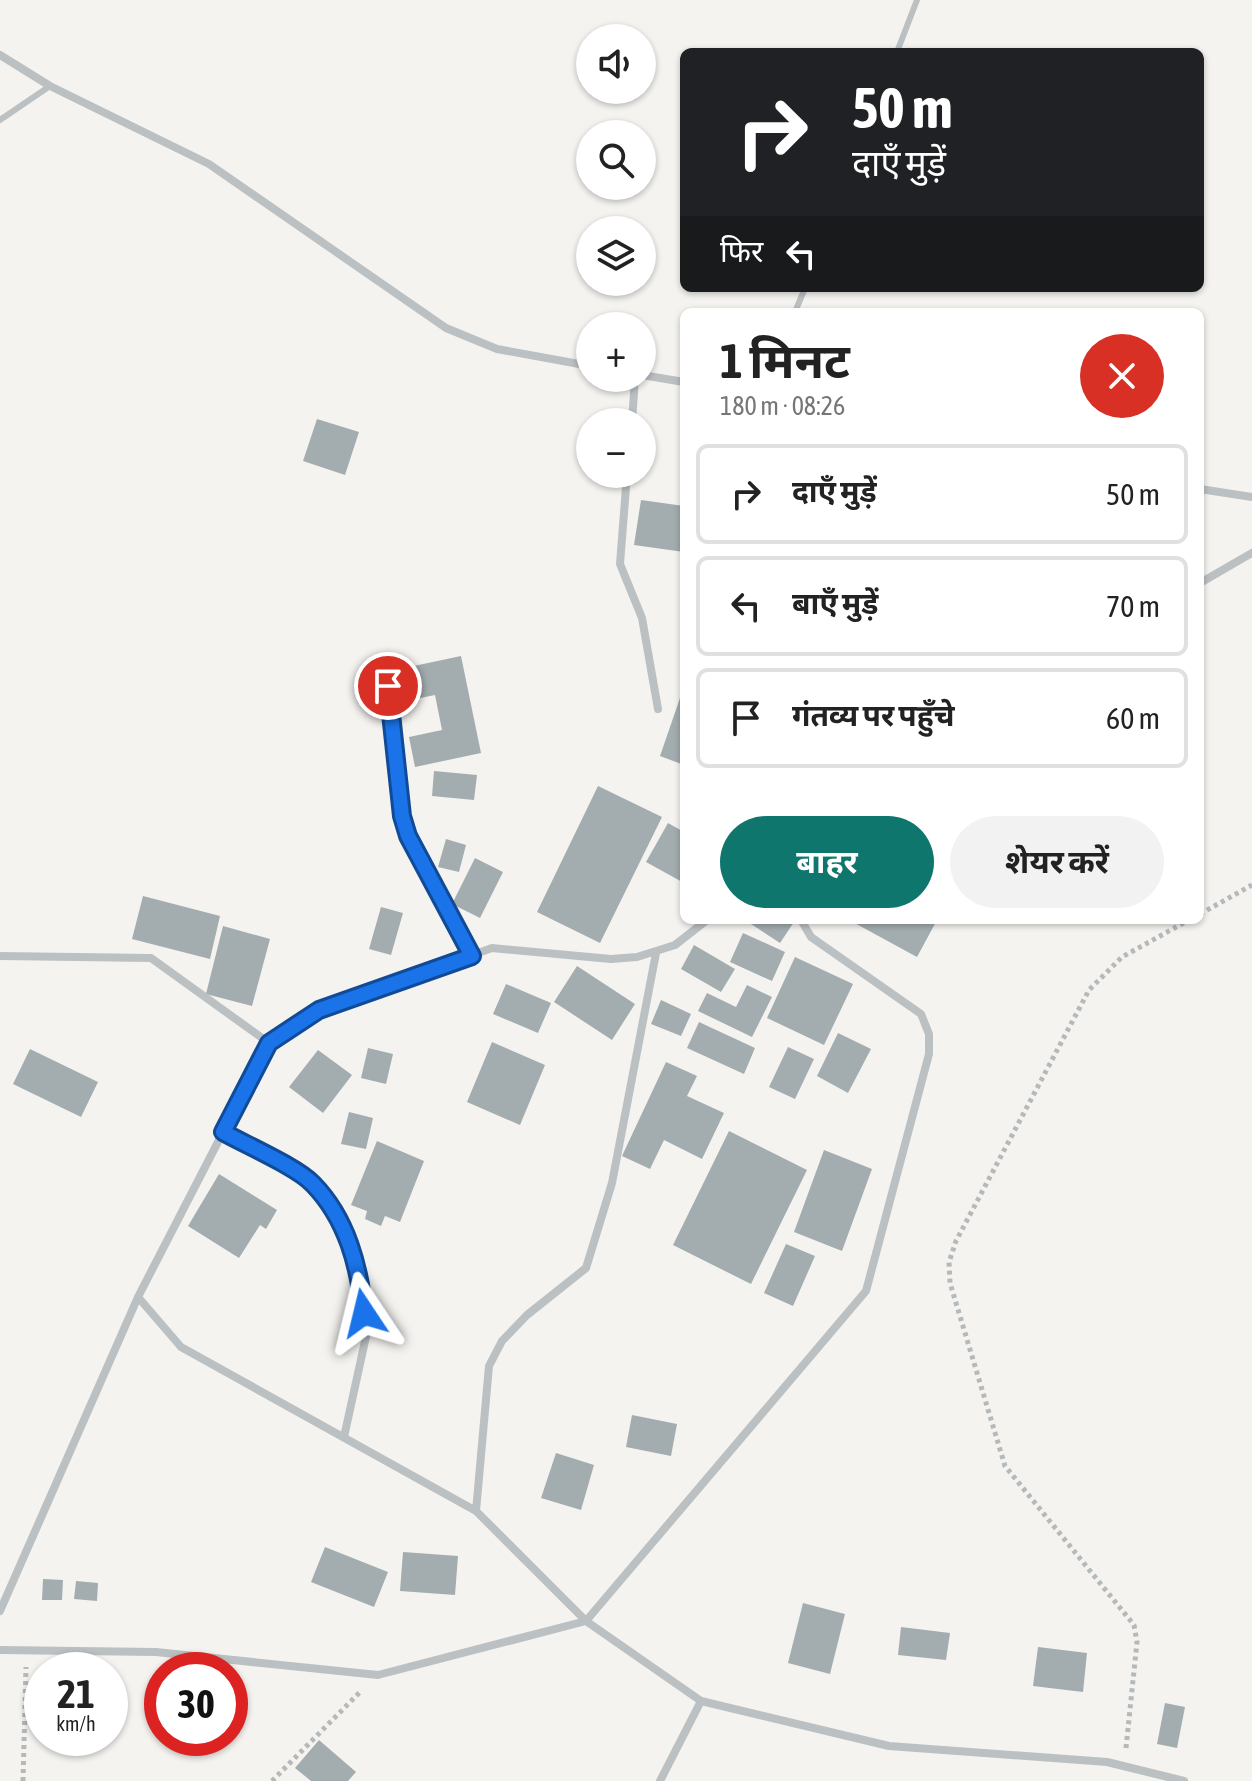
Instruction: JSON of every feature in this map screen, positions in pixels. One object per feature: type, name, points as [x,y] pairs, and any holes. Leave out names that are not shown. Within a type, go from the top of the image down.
[{"type":"street","points":[[0,55],[50,86],[209,164],[446,328],[497,349],[576,363]]},
{"type":"street","points":[[656,377],[680,381]]},
{"type":"street","points":[[626,488],[620,564],[642,618],[658,709]]},
{"type":"street","points":[[1204,490],[1252,497]]},
{"type":"street","points":[[1204,581],[1252,553]]},
{"type":"street","points":[[388,686],[402,816],[408,836],[472,956]]},
{"type":"street","points":[[0,1611],[138,1297],[269,1043],[319,1010],[492,948],[611,959],[656,953],[675,945],[702,924]]},
{"type":"street","points":[[0,1650],[156,1652],[378,1675],[586,1621],[866,1291],[929,1054],[929,1034],[921,1014],[811,937],[803,924]]},
{"type":"street","points":[[476,1511],[489,1366],[502,1341],[527,1315],[586,1268],[612,1183],[656,953]]},
{"type":"street","points":[[0,956],[151,958],[269,1043]]},
{"type":"street","points":[[223,1132],[312,1182],[340,1220],[354,1256],[367,1332],[344,1437]]},
{"type":"street","points":[[138,1297],[181,1347],[476,1511],[586,1621],[701,1701],[889,1746],[1125,1765],[1184,1781]]},
{"type":"street","points":[[660,1781],[701,1701]]},
{"type":"lane","points":[[899,48],[917,0]]},
{"type":"lane","points":[[0,120],[50,86]]},
{"type":"path","points":[[1204,912],[1252,885]]},
{"type":"path","points":[[1125,1765],[1137,1642],[1134,1625],[1005,1466],[950,1283],[949,1262],[956,1241],[1089,990],[1122,957],[1182,924]]},
{"type":"path","points":[[23,1781],[27,1650]]},
{"type":"path","points":[[272,1781],[378,1675]]},
{"type":"building","points":[[317,419],[359,432],[345,475],[303,461]]},
{"type":"building","points":[[641,500],[680,505],[680,551],[634,545]]},
{"type":"building","points":[[461,656],[481,753],[415,767],[409,737],[442,730],[435,695],[401,702],[395,670]]},
{"type":"building","points":[[680,698],[680,764],[660,756]]},
{"type":"building","points":[[434,771],[477,775],[474,800],[432,796]]},
{"type":"building","points":[[598,786],[662,817],[600,943],[537,912]]},
{"type":"building","points":[[668,823],[680,830],[680,881],[646,862]]},
{"type":"building","points":[[446,839],[466,845],[459,872],[438,867]]},
{"type":"building","points":[[475,858],[503,872],[480,918],[452,904]]},
{"type":"building","points":[[143,896],[220,916],[210,959],[132,939]]},
{"type":"building","points":[[381,907],[403,913],[391,955],[369,949]]},
{"type":"building","points":[[751,924],[793,924],[780,943]]},
{"type":"building","points":[[856,924],[935,924],[917,957]]},
{"type":"building","points":[[223,926],[270,939],[252,1006],[206,994]]},
{"type":"building","points":[[743,933],[785,952],[772,981],[730,962]]},
{"type":"building","points":[[694,945],[735,969],[721,992],[681,969]]},
{"type":"building","points":[[795,957],[853,984],[824,1045],[767,1018]]},
{"type":"building","points":[[577,966],[635,1004],[612,1040],[554,1002]]},
{"type":"building","points":[[506,984],[551,1003],[538,1033],[493,1014]]},
{"type":"building","points":[[747,985],[772,997],[752,1037],[698,1011],[707,993],[736,1007]]},
{"type":"building","points":[[661,1000],[691,1014],[681,1036],[651,1024]]},
{"type":"building","points":[[699,1022],[755,1048],[744,1074],[687,1048]]},
{"type":"building","points":[[838,1033],[871,1049],[848,1093],[817,1076]]},
{"type":"building","points":[[492,1042],[545,1065],[520,1125],[467,1102]]},
{"type":"building","points":[[788,1047],[814,1059],[795,1099],[769,1087]]},
{"type":"building","points":[[368,1048],[393,1054],[386,1084],[361,1078]]},
{"type":"building","points":[[30,1049],[98,1082],[81,1117],[13,1084]]},
{"type":"building","points":[[318,1050],[352,1075],[323,1113],[289,1087]]},
{"type":"building","points":[[666,1062],[697,1076],[687,1096],[724,1113],[702,1159],[664,1140],[650,1169],[622,1156]]},
{"type":"building","points":[[349,1112],[373,1118],[366,1149],[341,1144]]},
{"type":"building","points":[[729,1131],[807,1170],[751,1284],[673,1245]]},
{"type":"building","points":[[377,1141],[424,1161],[400,1222],[385,1216],[381,1226],[365,1219],[367,1211],[351,1205]]},
{"type":"building","points":[[824,1150],[872,1169],[842,1251],[794,1232]]},
{"type":"building","points":[[219,1174],[277,1210],[266,1229],[260,1225],[239,1258],[188,1226]]},
{"type":"building","points":[[786,1244],[815,1256],[793,1306],[764,1293]]},
{"type":"building","points":[[632,1415],[677,1424],[671,1456],[626,1447]]},
{"type":"building","points":[[556,1453],[594,1465],[581,1510],[541,1498]]},
{"type":"building","points":[[325,1547],[388,1572],[374,1607],[311,1582]]},
{"type":"building","points":[[403,1552],[458,1556],[455,1595],[400,1591]]},
{"type":"building","points":[[43,1579],[63,1580],[62,1600],[42,1600]]},
{"type":"building","points":[[76,1581],[98,1583],[97,1601],[74,1599]]},
{"type":"building","points":[[803,1603],[845,1614],[830,1674],[788,1663]]},
{"type":"building","points":[[901,1627],[950,1633],[946,1660],[898,1655]]},
{"type":"building","points":[[1038,1647],[1087,1653],[1083,1692],[1033,1686]]},
{"type":"building","points":[[1165,1703],[1185,1707],[1177,1748],[1157,1744]]},
{"type":"building","points":[[319,1740],[356,1772],[348,1781],[311,1781],[295,1768]]},
{"type":"route","points":[[364,1313],[354,1256],[340,1220],[312,1182],[223,1132],[269,1043],[319,1010],[472,956],[408,836],[397,796],[388,686]]}]
